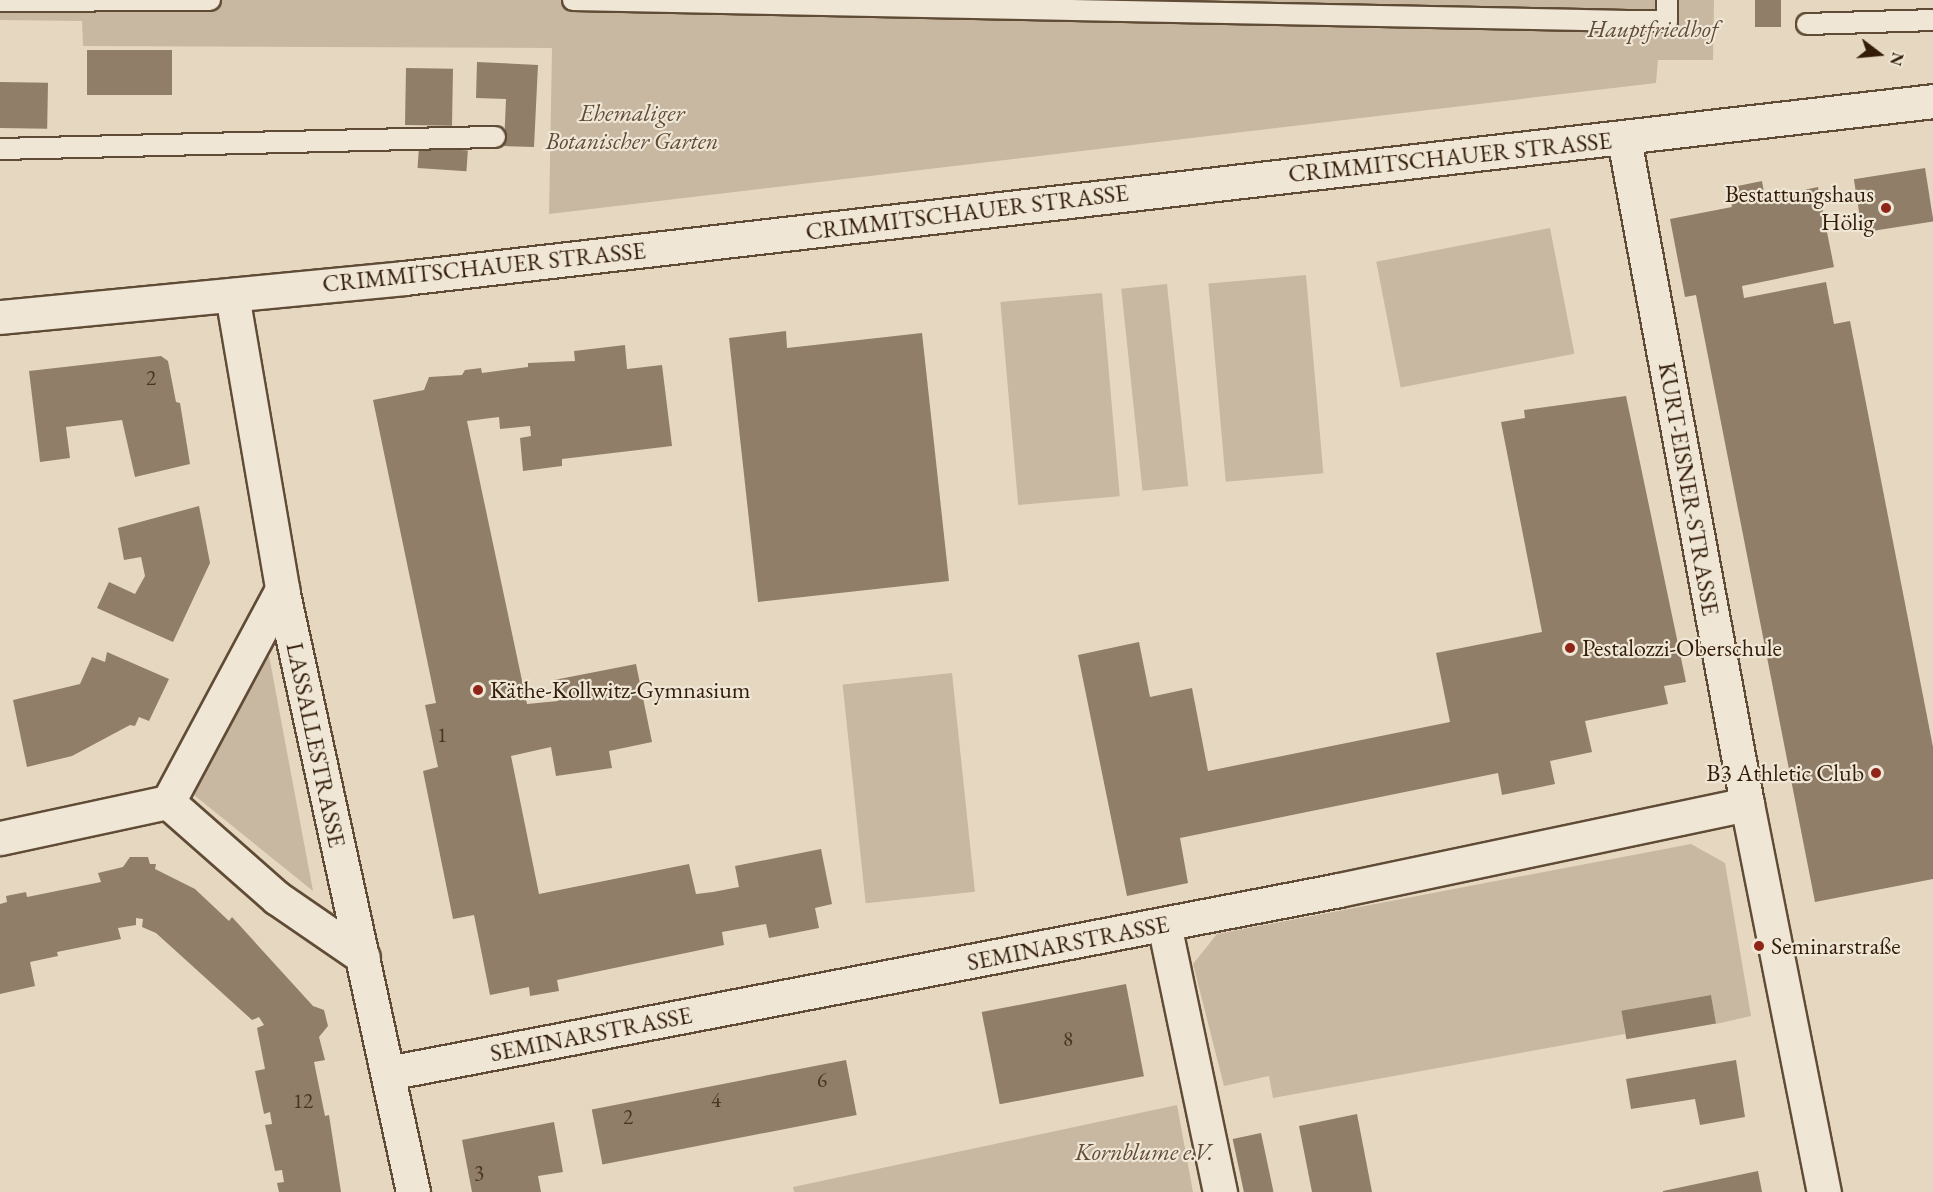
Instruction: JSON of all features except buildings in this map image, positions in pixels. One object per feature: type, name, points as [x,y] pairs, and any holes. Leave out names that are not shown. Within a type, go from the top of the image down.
[{"type":"street","name":"CRIMMITSCHAUER STRASSE","points":[[0,317],[232,295],[1624,139],[1933,101]]},
{"type":"street","name":"KURT-EISNER-STRASSE","points":[[1624,139],[1747,804],[1824,1192]]},
{"type":"street","name":"LASSALLESTRASSE","points":[[232,295],[282,589],[413,1192]]},
{"type":"street","points":[[0,838],[168,802],[282,589]]},
{"type":"street","points":[[168,802],[277,898],[363,957]]},
{"type":"street","name":"SEMINARSTRASSE","points":[[388,1073],[1164,924],[1747,804]]},
{"type":"street","points":[[1164,924],[1220,1192]]},
{"type":"lane","points":[[0,1],[210,0]]},
{"type":"lane","points":[[573,0],[1329,8],[1666,21],[1667,0]]},
{"type":"lane","points":[[1807,24],[1933,20]]},
{"type":"lane","points":[[0,149],[495,137]]},
{"type":"green space","points":[[0,0],[1714,0],[1713,60],[1658,60],[1656,83],[549,214],[552,48],[83,46],[82,21],[0,20]]},
{"type":"green space","points":[[1550,228],[1574,354],[1401,387],[1376,262]]},
{"type":"green space","points":[[1306,275],[1323,473],[1226,482],[1208,284]]},
{"type":"green space","points":[[1167,284],[1188,486],[1142,491],[1121,289]]},
{"type":"green space","points":[[1102,293],[1120,496],[1018,505],[1000,302]]},
{"type":"green space","points":[[267,645],[313,891],[194,795]]},
{"type":"green space","points":[[952,673],[975,892],[866,903],[843,684]]},
{"type":"green space","points":[[1691,844],[1725,863],[1751,1016],[1716,1024],[1711,995],[1622,1011],[1625,1034],[1273,1098],[1269,1076],[1224,1086],[1193,964],[1217,934]]},
{"type":"green space","name":"Kornblume e.V.","points":[[1177,1105],[1193,1192],[794,1192],[793,1187]]},
{"type":"place","name":"Bestattungshaus Hölig","points":[[1886,208]]},
{"type":"place","name":"Pestalozzi-Oberschule","points":[[1570,648]]},
{"type":"place","name":"Käthe-Kollwitz-Gymnasium","points":[[478,690]]},
{"type":"place","name":"B3 Athletic Club","points":[[1876,773]]},
{"type":"place","name":"Seminarstraße","points":[[1759,946]]},
{"type":"park label","name":"Hauptfriedhof","points":[[1653,29]]},
{"type":"park label","name":"Ehemaliger Botanischer Garten","points":[[632,127]]}]
